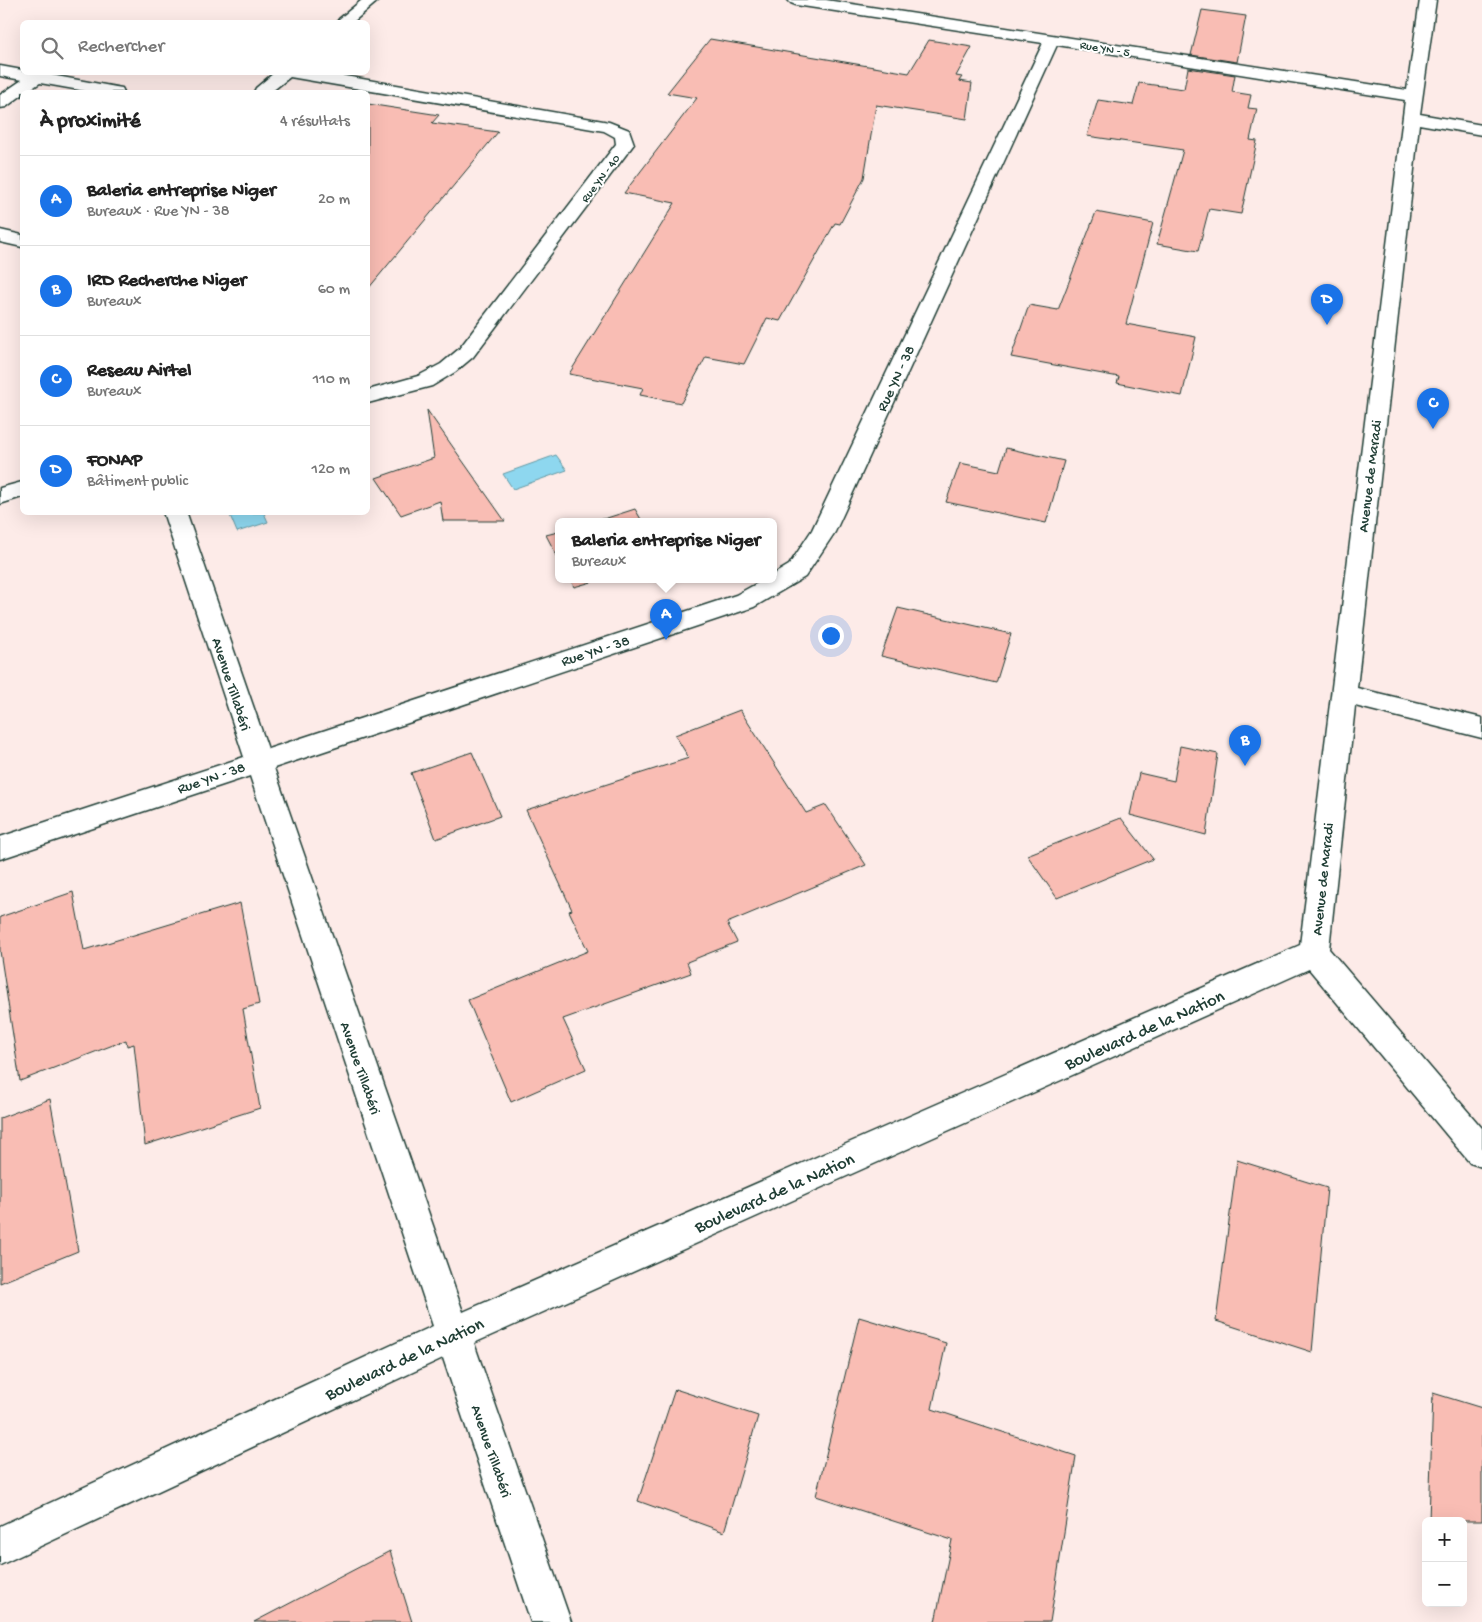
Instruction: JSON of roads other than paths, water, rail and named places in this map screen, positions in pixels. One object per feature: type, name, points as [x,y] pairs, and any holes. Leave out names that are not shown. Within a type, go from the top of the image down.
[{"type":"street","points":[[346,20],[371,0]]},
{"type":"street","name":"Rue YN - 5","points":[[796,0],[1414,96]]},
{"type":"street","name":"Avenue de Maradi","points":[[1314,953],[1411,118],[1428,0]]},
{"type":"street","name":"Rue YN - 38","points":[[777,582],[797,571],[823,532],[1052,40]]},
{"type":"street","points":[[0,71],[20,75]]},
{"type":"street","points":[[21,75],[105,90]]},
{"type":"street","points":[[264,90],[282,75]]},
{"type":"street","name":"Rue YN - 40","points":[[308,75],[609,127],[623,134],[625,144],[466,354],[448,368],[426,381],[370,395]]},
{"type":"street","points":[[0,103],[36,78]]},
{"type":"street","points":[[1411,118],[1482,130]]},
{"type":"street","points":[[0,236],[20,241]]},
{"type":"street","points":[[0,496],[20,491]]},
{"type":"street","name":"Avenue Tillabéri","points":[[175,515],[551,1622]]},
{"type":"street","name":"Rue YN - 38","points":[[0,848],[745,600],[775,583]]},
{"type":"street","points":[[1343,694],[1482,728]]},
{"type":"street","points":[[1314,953],[1482,1152]]},
{"type":"street","name":"Boulevard de la Nation","points":[[0,1546],[452,1335],[1314,953]]},
{"type":"water","points":[[556,455],[567,470],[513,489],[503,474]]},
{"type":"water","points":[[230,515],[265,515],[268,522],[237,532]]},
{"type":"place","name":"FONAP","points":[[1327,325]]},
{"type":"place","name":"Reseau Airtel","points":[[1433,429]]},
{"type":"place","name":"Baleria entreprise Niger","points":[[666,640]]},
{"type":"place","name":"IRD Recherche Niger","points":[[1245,766]]}]
